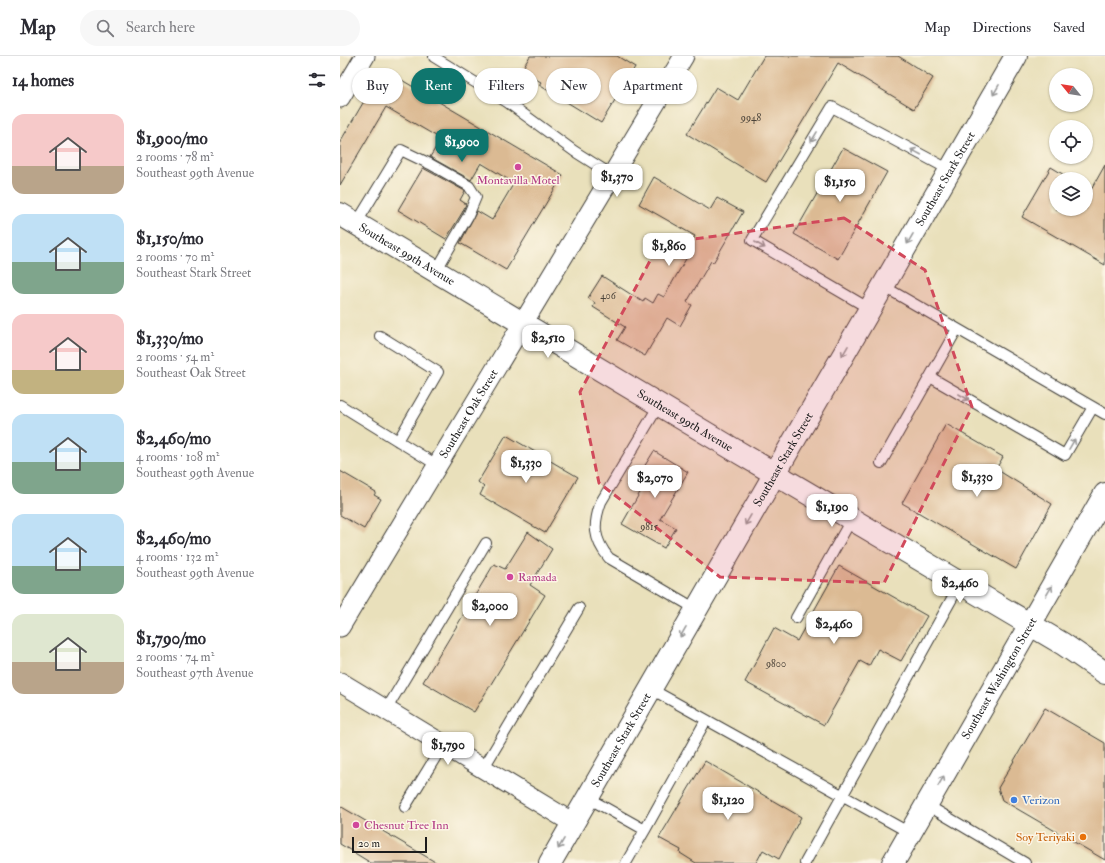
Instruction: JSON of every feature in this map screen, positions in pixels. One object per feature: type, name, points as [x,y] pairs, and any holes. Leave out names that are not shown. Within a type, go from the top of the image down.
[{"type":"main road","name":"Southeast Stark Street","points":[[550,863],[1016,56]]},
{"type":"main road","name":"Southeast 99th Avenue","points":[[348,219],[851,520],[1063,644],[1105,674]]},
{"type":"main road","name":"Southeast Washington Street","points":[[893,863],[1105,494]]},
{"type":"street","points":[[340,98],[365,56]]},
{"type":"street","name":"Southeast Oak Street","points":[[340,627],[684,56]]},
{"type":"street","points":[[340,682],[573,823]]},
{"type":"lane","points":[[434,57],[507,102],[574,151],[612,175]]},
{"type":"lane","points":[[870,309],[752,240],[832,107],[950,170]]},
{"type":"lane","points":[[348,219],[400,150],[430,164],[469,186],[476,197],[468,216],[436,271]]},
{"type":"lane","points":[[883,286],[1105,414]]},
{"type":"lane","points":[[881,463],[957,329]]},
{"type":"lane","points":[[380,336],[438,372],[398,441]]},
{"type":"lane","points":[[930,377],[1065,455],[1093,407]]},
{"type":"lane","points":[[340,405],[437,465]]},
{"type":"lane","points":[[659,405],[601,502],[596,516],[595,531],[599,544],[609,558],[696,609]]},
{"type":"lane","points":[[796,618],[851,520]]},
{"type":"lane","points":[[386,710],[486,543]]},
{"type":"lane","points":[[805,863],[960,584]]},
{"type":"lane","points":[[483,769],[579,608]]},
{"type":"lane","points":[[650,689],[910,833]]},
{"type":"lane","points":[[626,863],[706,720]]},
{"type":"lane","points":[[405,807],[443,744]]},
{"type":"lane","points":[[588,798],[645,830]]},
{"type":"lane","points":[[927,805],[1025,863]]},
{"type":"highlighted area","points":[[844,218],[925,270],[972,407],[884,583],[720,577],[599,483],[580,392],[659,244]]},
{"type":"building","points":[[530,56],[617,56],[635,67],[609,68],[609,104],[613,104],[601,123],[570,104],[601,104],[601,68],[546,68],[546,89],[539,85],[541,82],[538,80],[538,68],[523,68]]},
{"type":"building","points":[[764,56],[898,56],[933,78],[914,109],[838,63],[766,182],[687,134],[716,87],[738,100]]},
{"type":"building","name":"Montavilla Motel","points":[[403,81],[411,85],[411,104],[442,104],[563,175],[506,270],[460,243],[477,211],[492,220],[514,183],[481,163],[471,180],[430,157],[441,139],[386,107],[340,185],[340,142],[362,104],[403,104]]},
{"type":"building","points":[[843,148],[887,172],[838,259],[794,234]]},
{"type":"building","points":[[1105,165],[1105,265],[1022,217],[1051,167],[1059,172],[1049,172],[1049,216],[1093,216],[1093,186]]},
{"type":"building","name":"Montavilla Motel","points":[[423,168],[465,191],[460,200],[466,204],[446,239],[398,210]]},
{"type":"building","points":[[654,177],[710,210],[717,198],[743,212],[713,263],[711,261],[687,302],[692,305],[680,326],[667,318],[645,356],[617,340],[625,327],[593,307],[595,303],[588,298],[602,276],[643,302],[645,298],[653,303],[658,294],[664,297],[691,250],[688,248],[695,236],[639,204]]},
{"type":"building","points":[[946,424],[1003,457],[996,469],[1052,504],[1016,569],[902,503]]},
{"type":"building","points":[[506,435],[578,477],[545,533],[480,495],[484,487],[478,482]]},
{"type":"building","points":[[654,451],[688,472],[660,519],[676,528],[664,548],[622,524],[642,489],[634,483]]},
{"type":"building","points":[[340,471],[376,492],[374,495],[381,499],[364,529],[340,515]]},
{"type":"building","name":"Ramada","points":[[528,532],[552,549],[530,585],[545,595],[474,712],[423,682],[494,564],[505,569]]},
{"type":"building","points":[[839,566],[927,616],[901,661],[878,649],[869,666],[860,661],[824,725],[745,682],[774,628],[797,641]]},
{"type":"building","points":[[1045,708],[1105,743],[1105,860],[1002,800],[998,788]]},
{"type":"building","points":[[705,761],[801,817],[779,859],[763,850],[756,863],[696,863],[680,853],[681,850],[659,838]]},
{"type":"building","name":"Chesnut Tree Inn","points":[[340,806],[437,863],[371,863],[340,844]]},
{"type":"place","name":"Montavilla Motel","points":[[518,167]]},
{"type":"place","name":"Ramada","points":[[510,577]]},
{"type":"place","name":"Verizon","points":[[1014,800]]},
{"type":"place","name":"Chesnut Tree Inn","points":[[356,825]]},
{"type":"place","name":"Soy Teriyaki","points":[[1083,837]]}]
